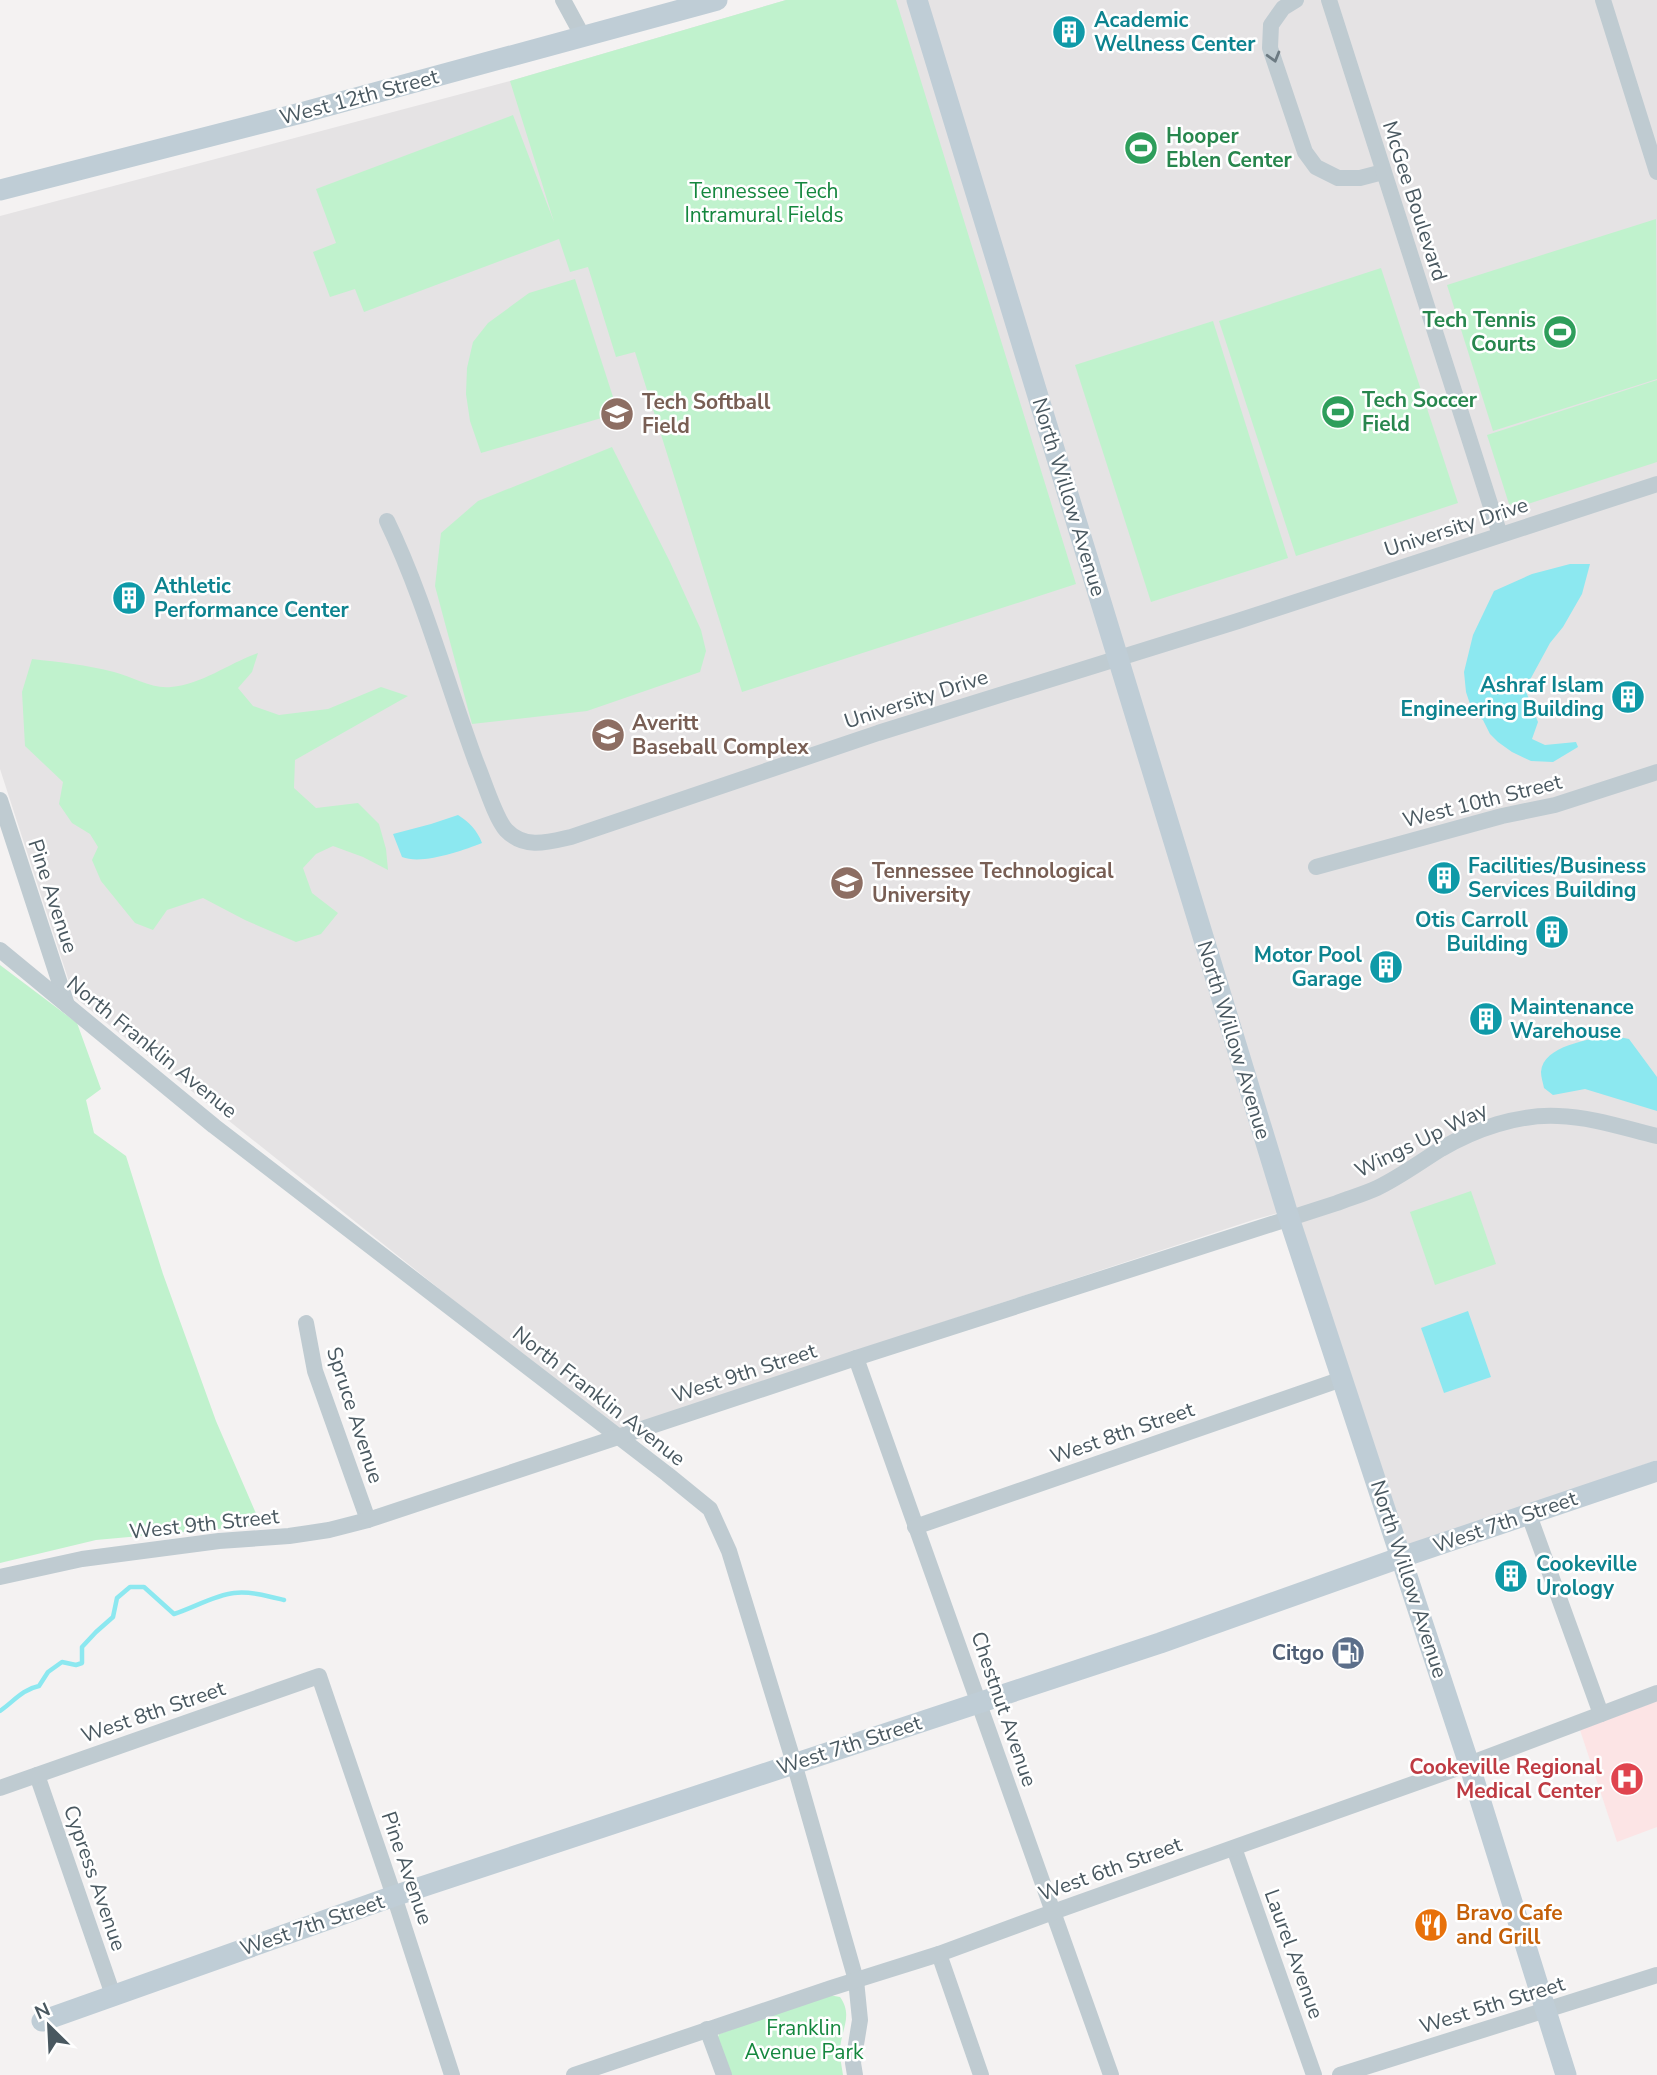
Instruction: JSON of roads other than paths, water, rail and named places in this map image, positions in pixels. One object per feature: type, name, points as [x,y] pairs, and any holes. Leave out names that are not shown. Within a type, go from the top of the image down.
[{"type":"main road","name":"West 12th Street","points":[[0,190],[301,113],[717,0]]},
{"type":"main road","name":"North Willow Avenue","points":[[917,0],[1289,1218],[1469,1764],[1566,2075]]},
{"type":"main road","name":"West 7th Street","points":[[42,2021],[394,1896],[1160,1643],[1402,1557],[1657,1471]]},
{"type":"street","points":[[563,0],[582,36]]},
{"type":"street","points":[[1296,0],[1283,8],[1271,25],[1270,48],[1305,152],[1316,167],[1338,178],[1360,178],[1384,172]]},
{"type":"street","name":"McGee Boulevard","points":[[1329,0],[1500,535]]},
{"type":"street","points":[[1603,0],[1657,172]]},
{"type":"street","name":"University Drive","points":[[387,520],[408,564],[491,801],[506,830],[521,841],[541,844],[878,733],[1238,621],[1657,484]]},
{"type":"street","name":"West 10th Street","points":[[1316,867],[1502,816],[1555,805],[1657,772]]},
{"type":"street","name":"Pine Avenue","points":[[0,800],[67,1004]]},
{"type":"street","name":"North Franklin Avenue","points":[[0,950],[214,1126],[710,1510],[729,1551],[794,1763],[856,1980],[860,2020],[853,2063],[855,2075]]},
{"type":"street","name":"Wings Up Way","points":[[1289,1218],[1376,1188],[1409,1171],[1443,1148],[1513,1120],[1555,1116],[1588,1118],[1657,1136]]},
{"type":"street","name":"West 9th Street","points":[[0,1577],[82,1559],[219,1541],[289,1536],[368,1520],[1289,1218]]},
{"type":"street","name":"Spruce Avenue","points":[[306,1323],[314,1371],[368,1520]]},
{"type":"street","name":"Chestnut Avenue","points":[[856,1358],[1111,2075]]},
{"type":"street","name":"West 8th Street","points":[[915,1527],[1342,1378]]},
{"type":"street","points":[[1529,1515],[1601,1714]]},
{"type":"street","name":"Pine Avenue","points":[[319,1676],[452,2075]]},
{"type":"street","name":"West 8th Street","points":[[0,1788],[319,1676]]},
{"type":"street","name":"West 6th Street","points":[[574,2075],[597,2071],[707,2029],[939,1954],[1469,1764],[1657,1693]]},
{"type":"street","name":"Cypress Avenue","points":[[37,1775],[113,1995]]},
{"type":"street","name":"Laurel Avenue","points":[[1234,1848],[1314,2075]]},
{"type":"street","points":[[939,1954],[981,2075]]},
{"type":"street","name":"West 5th Street","points":[[1340,2075],[1657,1975]]},
{"type":"street","points":[[707,2029],[724,2075]]},
{"type":"water","points":[[1570,564],[1590,564],[1582,594],[1563,627],[1550,643],[1525,689],[1538,722],[1532,739],[1545,745],[1576,742],[1578,747],[1553,762],[1531,761],[1498,742],[1490,734],[1483,720],[1473,713],[1466,692],[1464,672],[1473,635],[1494,591],[1532,574]]},
{"type":"water","points":[[458,815],[478,834],[482,843],[431,858],[402,857],[393,834]]},
{"type":"water","points":[[1610,1035],[1629,1039],[1657,1077],[1657,1111],[1585,1089],[1553,1095],[1544,1088],[1541,1072],[1550,1056],[1569,1045]]},
{"type":"water","points":[[1468,1311],[1491,1377],[1444,1393],[1421,1328]]},
{"type":"waterway","points":[[0,1711],[23,1693],[39,1686],[48,1672],[62,1662],[76,1665],[82,1663],[82,1647],[113,1617],[117,1598],[130,1587],[144,1587],[174,1614],[234,1593],[253,1593],[284,1600]]},
{"type":"place","name":"Academic Wellness Center","points":[[1069,32]]},
{"type":"place","name":"Hooper Eblen Center","points":[[1141,148]]},
{"type":"place","name":"Tech Tennis Courts","points":[[1560,332]]},
{"type":"place","name":"Tech Soccer Field","points":[[1338,412]]},
{"type":"place","name":"Tech Softball Field","points":[[617,414]]},
{"type":"place","name":"Athletic Performance Center","points":[[129,598]]},
{"type":"place","name":"Ashraf Islam Engineering Building","points":[[1628,697]]},
{"type":"place","name":"Averitt Baseball Complex","points":[[608,735]]},
{"type":"place","name":"Facilities/Business Services Building","points":[[1444,878]]},
{"type":"place","name":"Tennessee Technological University","points":[[847,883]]},
{"type":"place","name":"Otis Carroll Building","points":[[1552,932]]},
{"type":"place","name":"Motor Pool Garage","points":[[1386,967]]},
{"type":"place","name":"Maintenance Warehouse","points":[[1486,1019]]},
{"type":"place","name":"Cookeville Urology","points":[[1511,1576]]},
{"type":"place","name":"Citgo","points":[[1348,1653]]},
{"type":"place","name":"Cookeville Regional Medical Center","points":[[1627,1779]]},
{"type":"place","name":"Bravo Cafe and Grill","points":[[1431,1925]]},
{"type":"park label","name":"Tennessee Tech Intramural Fields","points":[[764,203]]},
{"type":"park label","name":"Franklin Avenue Park","points":[[804,2040]]}]
